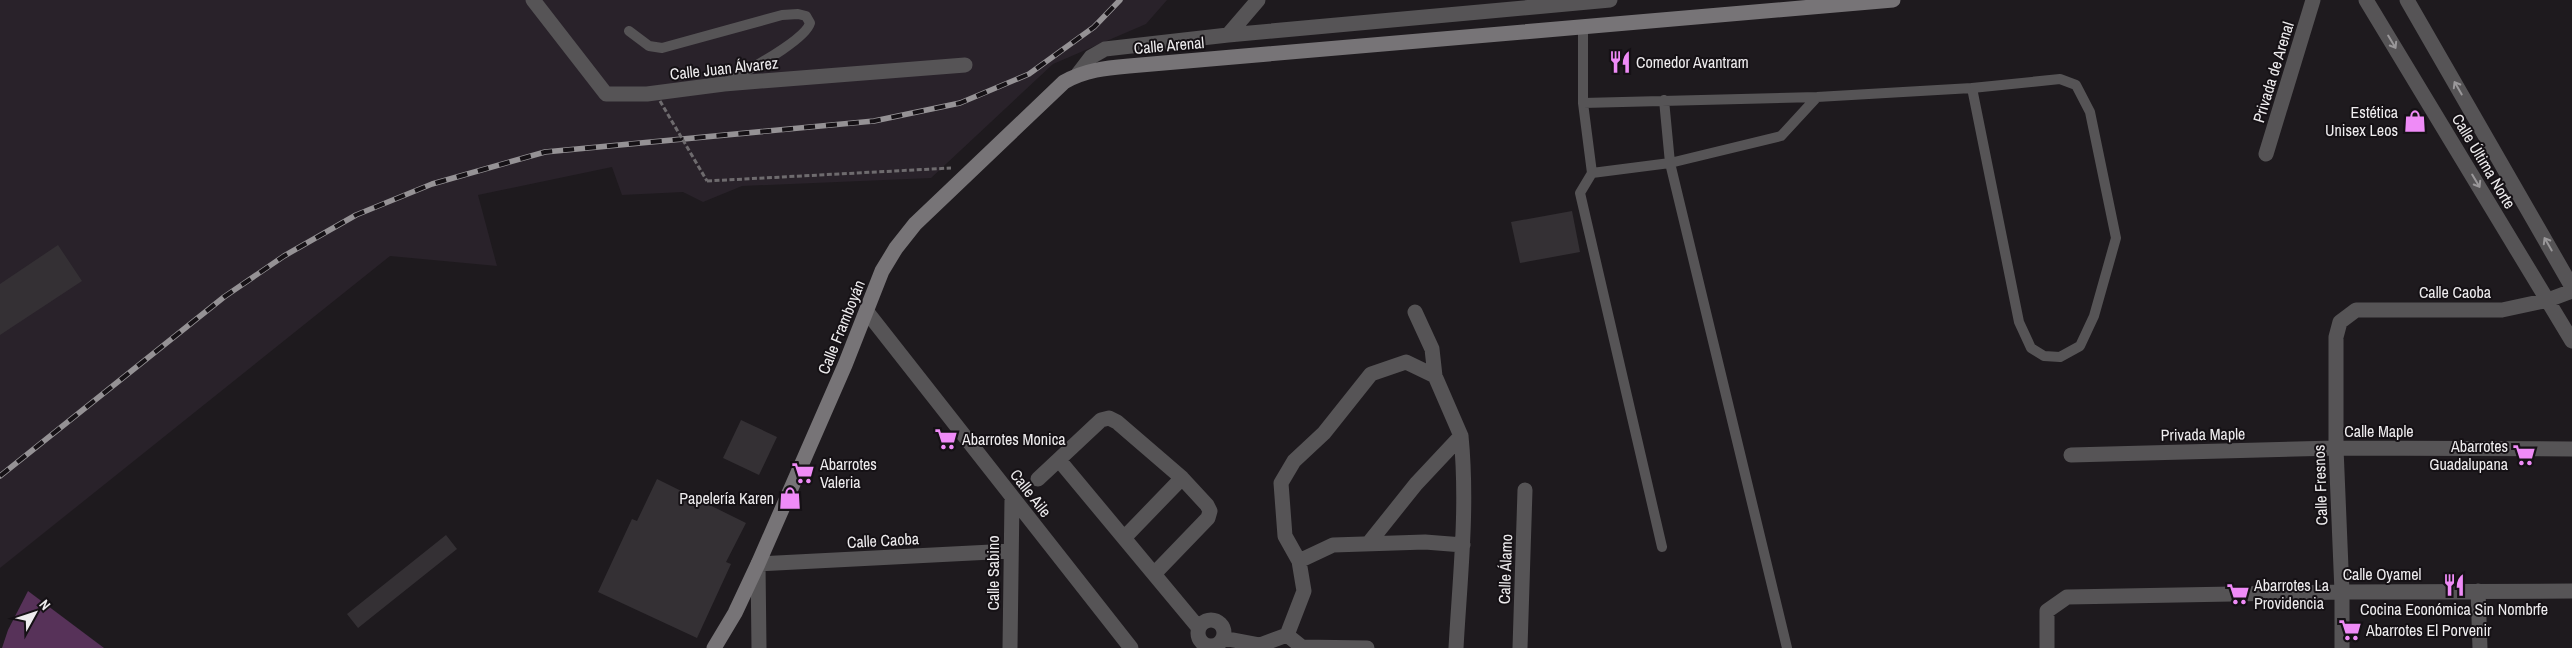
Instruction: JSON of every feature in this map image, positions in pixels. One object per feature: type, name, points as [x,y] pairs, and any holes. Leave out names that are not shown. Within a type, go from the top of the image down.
[{"type":"street","name":"Calle Juan Álvarez","points":[[533,0],[606,94],[647,94],[724,84],[965,65]]},
{"type":"street","points":[[1228,35],[1258,0]]},
{"type":"street","name":"Calle Arenal","points":[[1078,74],[1091,56],[1105,49],[1228,35],[1610,0]]},
{"type":"street","name":"Calle Arenal","points":[[1078,74],[1129,66],[1583,27],[1806,4],[1893,0]]},
{"type":"street","name":"Privada de Arenal","points":[[2266,154],[2313,0]]},
{"type":"street","name":"Calle Última Norte","points":[[2366,0],[2572,341]]},
{"type":"street","name":"Calle Última Norte","points":[[2407,0],[2572,287]]},
{"type":"street","name":"Calle Framboyán","points":[[714,648],[735,613],[758,564],[867,312],[882,271],[896,248],[915,224],[1049,95],[1064,82],[1078,74]]},
{"type":"street","name":"Calle Caoba","points":[[2340,322],[2356,310],[2502,310],[2548,300],[2572,291]]},
{"type":"street","name":"Calle Aile","points":[[867,312],[1131,648]]},
{"type":"street","points":[[1415,312],[1432,349],[1435,376],[1461,436],[1464,468],[1463,545],[1456,648]]},
{"type":"street","name":"Calle Fresnos","points":[[2340,322],[2336,337],[2336,448],[2342,592],[2342,648]]},
{"type":"street","points":[[1223,638],[1260,645],[1287,635],[1304,591],[1299,561],[1285,536],[1281,483],[1294,461],[1324,433],[1371,374],[1406,362],[1435,376]]},
{"type":"street","points":[[1038,479],[1101,420],[1109,418],[1117,422],[1182,478],[1207,505],[1210,511],[1208,518],[1154,574]]},
{"type":"street","points":[[1368,544],[1416,484],[1461,436]]},
{"type":"street","name":"Calle Maple","points":[[2336,448],[2572,449]]},
{"type":"street","name":"Privada Maple","points":[[2070,455],[2336,448]]},
{"type":"street","points":[[1059,460],[1198,628]]},
{"type":"street","points":[[1124,538],[1182,478]]},
{"type":"street","name":"Calle Álamo","points":[[1520,648],[1525,490]]},
{"type":"street","name":"Calle Sabino","points":[[1010,648],[1012,498]]},
{"type":"street","points":[[1299,561],[1333,546],[1425,542],[1463,545]]},
{"type":"street","name":"Calle Caoba","points":[[758,564],[1010,551]]},
{"type":"street","points":[[758,564],[759,648]]},
{"type":"street","points":[[2478,591],[2480,648]]},
{"type":"street","name":"Calle Oyamel","points":[[2047,648],[2047,611],[2066,597],[2342,592],[2572,591]]},
{"type":"street","points":[[1216,621],[1221,625],[1223,638],[1219,644],[1204,647],[1197,634],[1198,628],[1202,622],[1216,621]]},
{"type":"street","points":[[1287,635],[1302,646],[1367,648]]},
{"type":"lane","points":[[629,31],[649,46],[662,48],[782,15],[798,14],[806,16],[810,22],[808,28],[795,40],[782,50],[724,84]]},
{"type":"lane","points":[[1583,27],[1583,103],[1592,173],[1580,193],[1662,547]]},
{"type":"lane","points":[[1583,103],[1817,97],[1972,88],[2060,79],[2076,85],[2090,112],[2116,238],[2094,316],[2080,346],[2060,357],[2044,356],[2031,348],[2019,322],[1972,88]]},
{"type":"lane","points":[[1592,173],[1670,163],[1781,136],[1817,97]]},
{"type":"lane","points":[[1664,100],[1670,163],[1787,648]]},
{"type":"path","points":[[660,101],[708,181],[950,167],[962,179]]},
{"type":"shaded area","points":[[0,0],[1167,0],[1146,24],[1053,64],[931,178],[742,186],[703,202],[683,192],[622,195],[612,167],[478,195],[497,266],[390,256],[0,568]]},
{"type":"shaded area","points":[[28,591],[104,648],[2,648],[8,630]]},
{"type":"building","points":[[1572,211],[1580,252],[1520,263],[1511,222]]},
{"type":"building","points":[[58,245],[82,281],[0,335],[0,284]]},
{"type":"building","points":[[741,420],[777,437],[759,475],[723,458]]},
{"type":"building","points":[[657,479],[746,523],[726,562],[731,564],[697,638],[598,592],[632,519],[637,521]]},
{"type":"building","points":[[446,535],[457,549],[358,628],[347,614]]},
{"type":"railway","points":[[0,476],[224,297],[284,256],[356,215],[432,184],[545,152],[874,121],[960,103],[1029,74],[1094,27],[1120,0]]},
{"type":"place","name":"Comedor Avantram","points":[[1620,62]]},
{"type":"place","name":"Estética Unisex Leos","points":[[2415,121]]},
{"type":"place","name":"Abarrotes Monica","points":[[946,439]]},
{"type":"place","name":"Abarrotes Guadalupana","points":[[2524,455]]},
{"type":"place","name":"Abarrotes Valeria","points":[[803,473]]},
{"type":"place","name":"Papelería Karen","points":[[790,498]]},
{"type":"place","name":"Cocina Económica Sin Nombrfe","points":[[2454,585]]},
{"type":"place","name":"Abarrotes La Providencia","points":[[2238,594]]},
{"type":"place","name":"Abarrotes El Porvenir","points":[[2350,630]]}]
